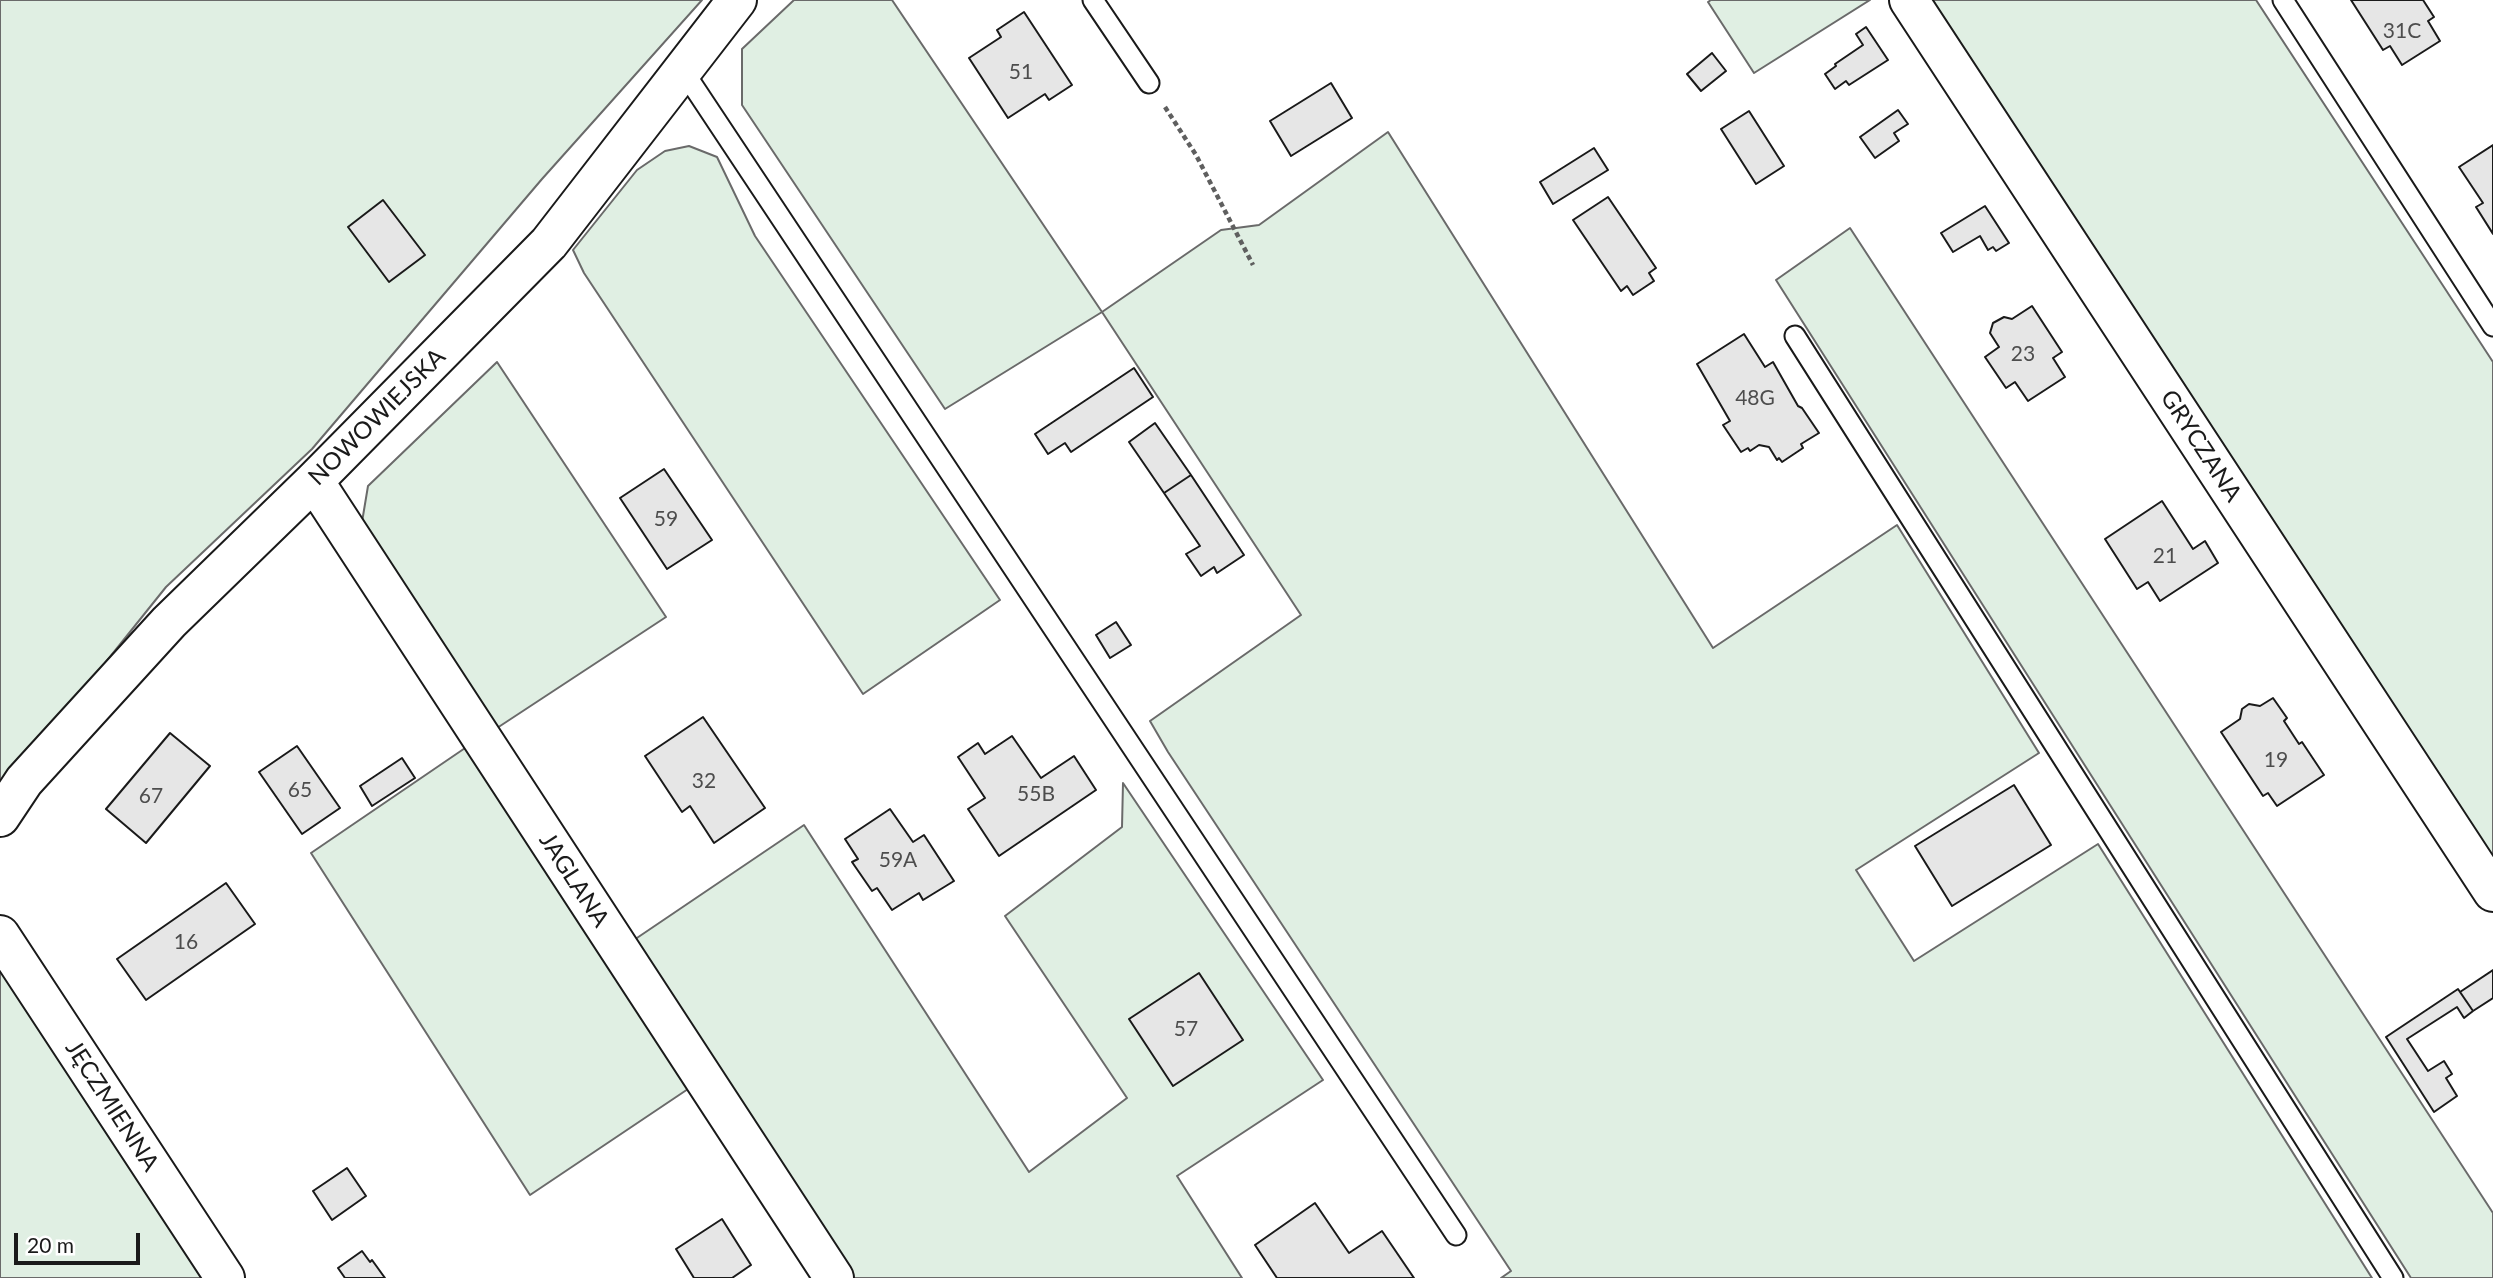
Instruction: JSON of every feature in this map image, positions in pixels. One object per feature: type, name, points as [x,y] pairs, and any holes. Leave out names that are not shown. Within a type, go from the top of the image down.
[{"type":"street","name":"NOWOWIEJSKA","points":[[0,817],[24,780],[169,622],[314,481],[549,243],[737,0]]},
{"type":"street","name":"GRYCZANA","points":[[1909,0],[2493,892]]},
{"type":"street","name":"JAGLANA","points":[[314,481],[834,1278]]},
{"type":"street","name":"JĘCZMIENNA","points":[[0,934],[225,1278]]},
{"type":"lane","points":[[1093,0],[1149,83]]},
{"type":"lane","points":[[2283,0],[2493,326]]},
{"type":"lane","points":[[682,69],[1456,1235]]},
{"type":"lane","points":[[1795,336],[2393,1278]]},
{"type":"path","points":[[1149,83],[1196,155],[1253,265]]},
{"type":"green space","points":[[0,0],[702,0],[542,179],[312,449],[166,587],[0,794]]},
{"type":"green space","points":[[794,0],[892,0],[1102,312],[945,409],[742,105],[742,49]]},
{"type":"green space","points":[[1870,0],[1754,73],[1708,2]]},
{"type":"green space","points":[[1925,0],[2256,0],[2493,362],[2493,871]]},
{"type":"green space","points":[[1388,132],[1713,648],[1897,525],[2039,753],[1856,870],[1914,961],[2098,844],[2372,1278],[1501,1278],[1511,1271],[1150,721],[1301,615],[1102,312],[1221,230],[1259,225]]},
{"type":"green space","points":[[689,146],[717,157],[755,236],[1000,600],[863,694],[584,273],[573,250],[637,170],[665,151]]},
{"type":"green space","points":[[1850,228],[2493,1213],[2493,1278],[2411,1278],[1776,280]]},
{"type":"green space","points":[[497,362],[666,617],[494,730],[362,522],[368,486]]},
{"type":"green space","points":[[471,744],[694,1085],[530,1195],[311,853]]},
{"type":"green space","points":[[1123,783],[1323,1080],[1177,1176],[1242,1278],[847,1278],[628,944],[804,825],[1029,1172],[1127,1098],[1005,916],[1122,827]]},
{"type":"green space","points":[[0,965],[206,1278],[0,1278]]},
{"type":"building","points":[[2351,0],[2423,0],[2434,17],[2428,21],[2440,41],[2402,65],[2390,46],[2383,50]]},
{"type":"building","points":[[1024,12],[1072,85],[1049,100],[1045,94],[1008,118],[969,58],[1001,37],[997,30]]},
{"type":"building","points":[[1866,27],[1888,60],[1849,85],[1846,81],[1835,89],[1825,74],[1863,45],[1856,34]]},
{"type":"building","points":[[1712,53],[1726,71],[1701,91],[1687,74]]},
{"type":"building","points":[[1331,83],[1352,118],[1291,156],[1270,121]]},
{"type":"building","points":[[1898,110],[1908,124],[1894,133],[1899,141],[1875,158],[1860,137]]},
{"type":"building","points":[[1749,111],[1784,166],[1756,184],[1721,129]]},
{"type":"building","points":[[2493,145],[2493,234],[2476,207],[2483,203],[2459,167]]},
{"type":"building","points":[[1594,148],[1608,170],[1553,204],[1540,182]]},
{"type":"building","points":[[1608,197],[1656,268],[1649,273],[1654,281],[1633,295],[1627,286],[1621,291],[1573,220]]},
{"type":"building","points":[[383,200],[425,255],[389,282],[348,227]]},
{"type":"building","points":[[1985,206],[2009,243],[1996,251],[1993,247],[1988,250],[1980,236],[1953,252],[1941,233]]},
{"type":"building","points":[[2032,306],[2062,352],[2053,358],[2065,377],[2028,401],[2015,382],[2006,388],[1985,357],[1999,347],[1990,333],[1993,323],[2004,317],[2012,319]]},
{"type":"building","points":[[1744,334],[1765,367],[1773,362],[1798,406],[1819,433],[1801,444],[1803,448],[1782,462],[1779,458],[1777,460],[1769,447],[1759,445],[1750,451],[1748,448],[1741,452],[1723,425],[1730,421],[1697,364]]},
{"type":"building","points":[[1134,368],[1153,397],[1071,452],[1065,443],[1048,454],[1035,434]]},
{"type":"building","points":[[1155,423],[1191,475],[1164,493],[1129,442]]},
{"type":"building","points":[[664,469],[712,540],[667,569],[620,498]]},
{"type":"building","points":[[1191,475],[1244,555],[1217,573],[1214,567],[1201,576],[1186,554],[1200,546],[1164,493]]},
{"type":"building","points":[[2162,501],[2193,549],[2205,541],[2218,563],[2160,601],[2148,582],[2137,589],[2105,539]]},
{"type":"building","points":[[1116,622],[1131,645],[1110,658],[1096,635]]},
{"type":"building","points":[[2273,698],[2287,718],[2284,721],[2299,744],[2302,742],[2324,775],[2277,806],[2268,793],[2263,796],[2221,732],[2240,719],[2242,709],[2249,704],[2260,706]]},
{"type":"building","points":[[703,717],[765,808],[714,843],[690,806],[682,812],[645,756]]},
{"type":"building","points":[[170,733],[210,766],[146,843],[106,809]]},
{"type":"building","points":[[1012,736],[1041,778],[1074,756],[1096,790],[999,856],[968,809],[985,798],[958,757],[978,743],[985,754]]},
{"type":"building","points":[[297,746],[340,808],[302,834],[259,772]]},
{"type":"building","points":[[402,758],[415,778],[372,806],[360,786]]},
{"type":"building","points":[[2014,785],[2051,845],[1952,906],[1915,846]]},
{"type":"building","points":[[890,809],[913,842],[924,835],[954,881],[923,900],[919,893],[892,910],[877,888],[872,891],[852,862],[858,859],[845,839]]},
{"type":"building","points":[[226,883],[255,924],[146,1000],[117,959]]},
{"type":"building","points":[[2493,970],[2493,998],[2473,1011],[2460,992]]},
{"type":"building","points":[[1199,973],[1243,1040],[1173,1086],[1129,1019]]},
{"type":"building","points":[[2458,989],[2473,1011],[2464,1018],[2457,1007],[2407,1039],[2428,1071],[2444,1061],[2452,1074],[2446,1078],[2457,1096],[2434,1112],[2386,1037]]},
{"type":"building","points":[[347,1168],[366,1196],[332,1220],[313,1191]]},
{"type":"building","points":[[1315,1203],[1349,1253],[1382,1231],[1414,1278],[1277,1278],[1255,1245]]},
{"type":"building","points":[[722,1219],[751,1265],[732,1278],[694,1278],[676,1249]]},
{"type":"building","points":[[362,1251],[385,1278],[345,1278],[338,1268]]}]
